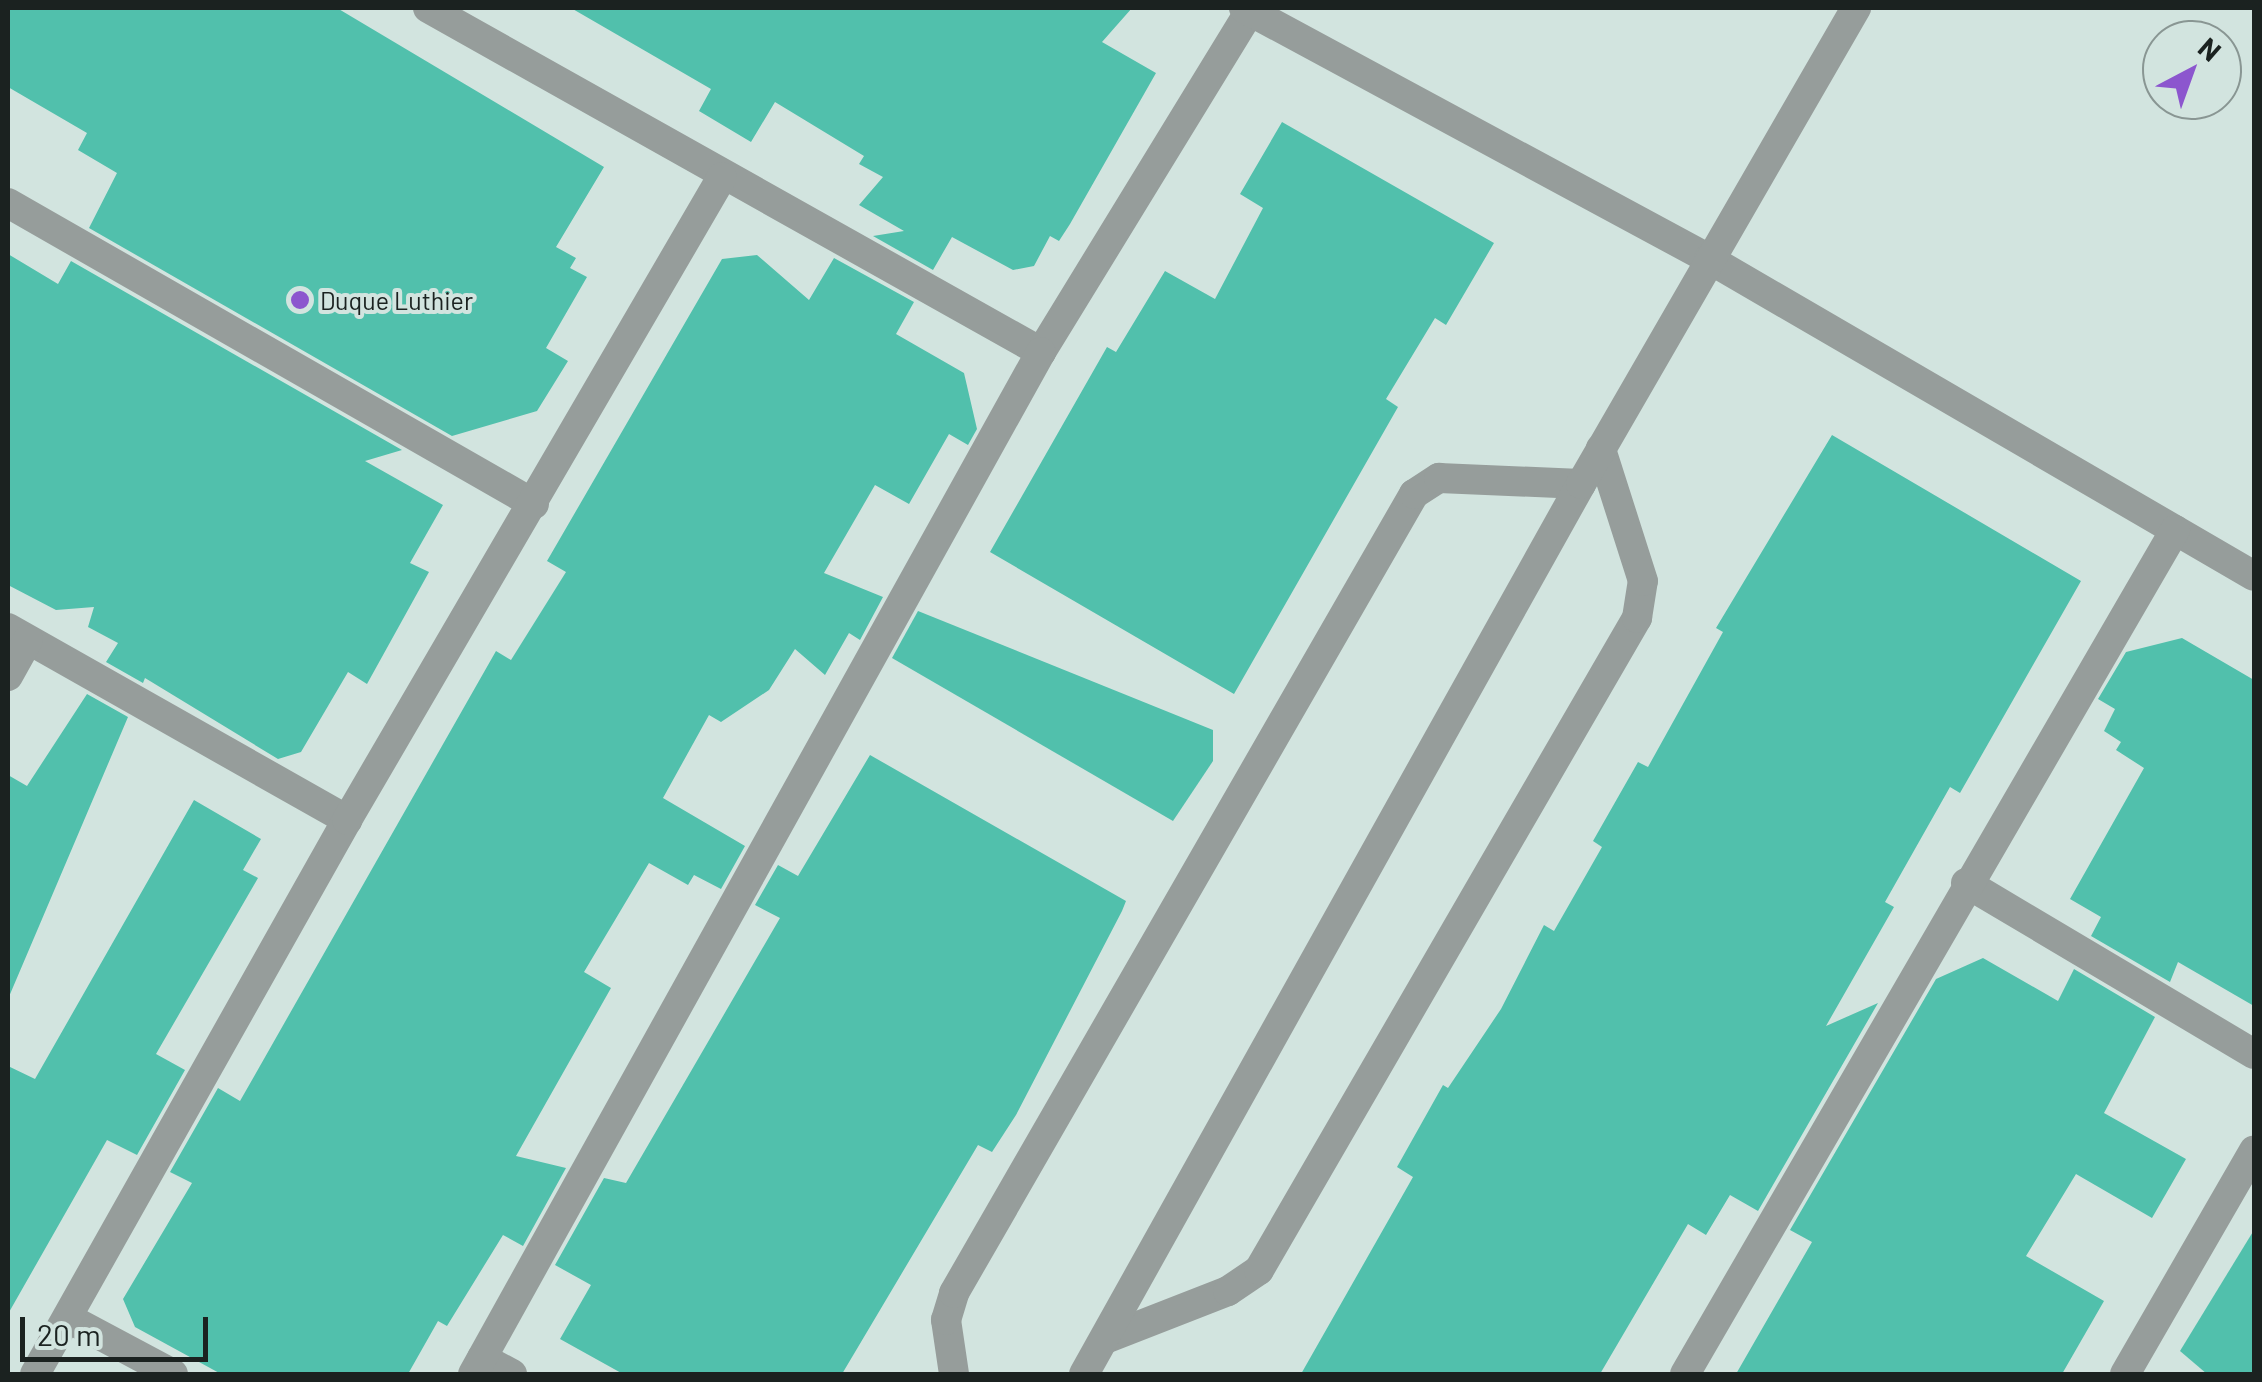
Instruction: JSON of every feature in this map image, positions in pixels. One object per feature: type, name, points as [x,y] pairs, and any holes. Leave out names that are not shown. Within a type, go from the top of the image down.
[{"type":"street","points":[[428,8],[722,177],[1041,352]]},
{"type":"street","points":[[1084,1374],[1708,259],[1856,8]]},
{"type":"street","points":[[512,1374],[477,1366],[1041,352],[1247,9],[1708,259],[2254,576]]},
{"type":"street","points":[[35,1374],[347,820],[722,177]]},
{"type":"street","points":[[8,204],[534,504]]},
{"type":"street","points":[[1105,1339],[1228,1291],[1258,1270],[1637,618],[1643,580],[1601,449]]},
{"type":"street","points":[[954,1374],[946,1320],[954,1293],[1414,494],[1439,478],[1581,484]]},
{"type":"street","points":[[1685,1374],[1966,883],[2175,530]]},
{"type":"street","points":[[8,676],[18,634],[347,820]]},
{"type":"street","points":[[1966,883],[2254,1054]]},
{"type":"street","points":[[2125,1374],[2254,1151]]},
{"type":"street","points":[[68,1318],[174,1374]]},
{"type":"building","points":[[8,8],[337,8],[604,167],[556,247],[576,258],[570,268],[587,277],[546,348],[568,361],[537,411],[452,436],[89,228],[117,173],[78,150],[87,133],[8,87]]},
{"type":"building","points":[[571,8],[1132,8],[1102,42],[1156,73],[1070,224],[1059,241],[1050,236],[1034,266],[1013,270],[952,237],[933,270],[873,236],[904,231],[859,205],[883,177],[859,164],[864,156],[775,102],[751,142],[699,111],[711,89]]},
{"type":"building","points":[[1282,122],[1494,243],[1446,325],[1435,318],[1386,399],[1398,407],[1234,694],[990,552],[1107,347],[1116,352],[1165,271],[1215,299],[1263,208],[1240,194]]},
{"type":"building","points":[[8,254],[58,284],[71,261],[402,450],[365,461],[443,505],[410,563],[429,572],[367,684],[348,672],[301,752],[278,759],[145,678],[143,683],[106,662],[118,643],[88,627],[94,607],[56,610],[8,585]]},
{"type":"building","points":[[757,255],[809,300],[834,258],[914,302],[896,334],[964,373],[977,429],[968,445],[949,434],[909,504],[875,485],[824,573],[883,597],[860,640],[849,633],[825,675],[795,649],[769,690],[721,722],[709,715],[663,798],[745,846],[721,889],[694,875],[688,885],[649,863],[584,972],[611,988],[516,1156],[566,1168],[523,1246],[503,1235],[447,1326],[438,1321],[408,1374],[221,1374],[135,1327],[123,1299],[192,1183],[170,1172],[218,1088],[240,1101],[496,651],[511,660],[566,572],[547,561],[722,259]]},
{"type":"building","points":[[1832,435],[2081,581],[1960,793],[1950,787],[1885,902],[1894,907],[1826,1026],[1878,1003],[1758,1211],[1730,1195],[1706,1235],[1688,1224],[1600,1374],[1301,1374],[1413,1177],[1397,1167],[1443,1085],[1448,1088],[1501,1009],[1544,925],[1554,931],[1602,847],[1593,841],[1638,762],[1648,767],[1723,632],[1716,628]]},
{"type":"building","points":[[918,611],[1213,730],[1213,761],[1173,821],[892,658]]},
{"type":"building","points":[[2182,638],[2254,680],[2254,1006],[2178,962],[2170,982],[2091,936],[2101,917],[2070,899],[2144,768],[2116,750],[2121,742],[2104,731],[2115,709],[2098,699],[2126,652]]},
{"type":"building","points":[[87,694],[128,717],[8,999],[8,775],[27,786]]},
{"type":"building","points":[[870,755],[1126,901],[1016,1115],[992,1152],[978,1145],[842,1374],[623,1374],[560,1339],[591,1285],[555,1265],[604,1178],[626,1183],[780,918],[755,905],[778,865],[798,876]]},
{"type":"building","points":[[194,800],[261,839],[243,870],[258,878],[156,1054],[185,1070],[137,1155],[107,1140],[8,1314],[8,1066],[35,1079]]},
{"type":"building","points":[[1983,958],[2058,1001],[2074,969],[2155,1017],[2104,1113],[2186,1159],[2152,1218],[2076,1174],[2026,1256],[2104,1301],[2062,1374],[1736,1374],[1812,1242],[1790,1230],[1936,979]]},
{"type":"building","points":[[2254,1230],[2254,1374],[2207,1374],[2180,1351]]},
{"type":"place","name":"Duque Luthier","points":[[300,300]]}]
